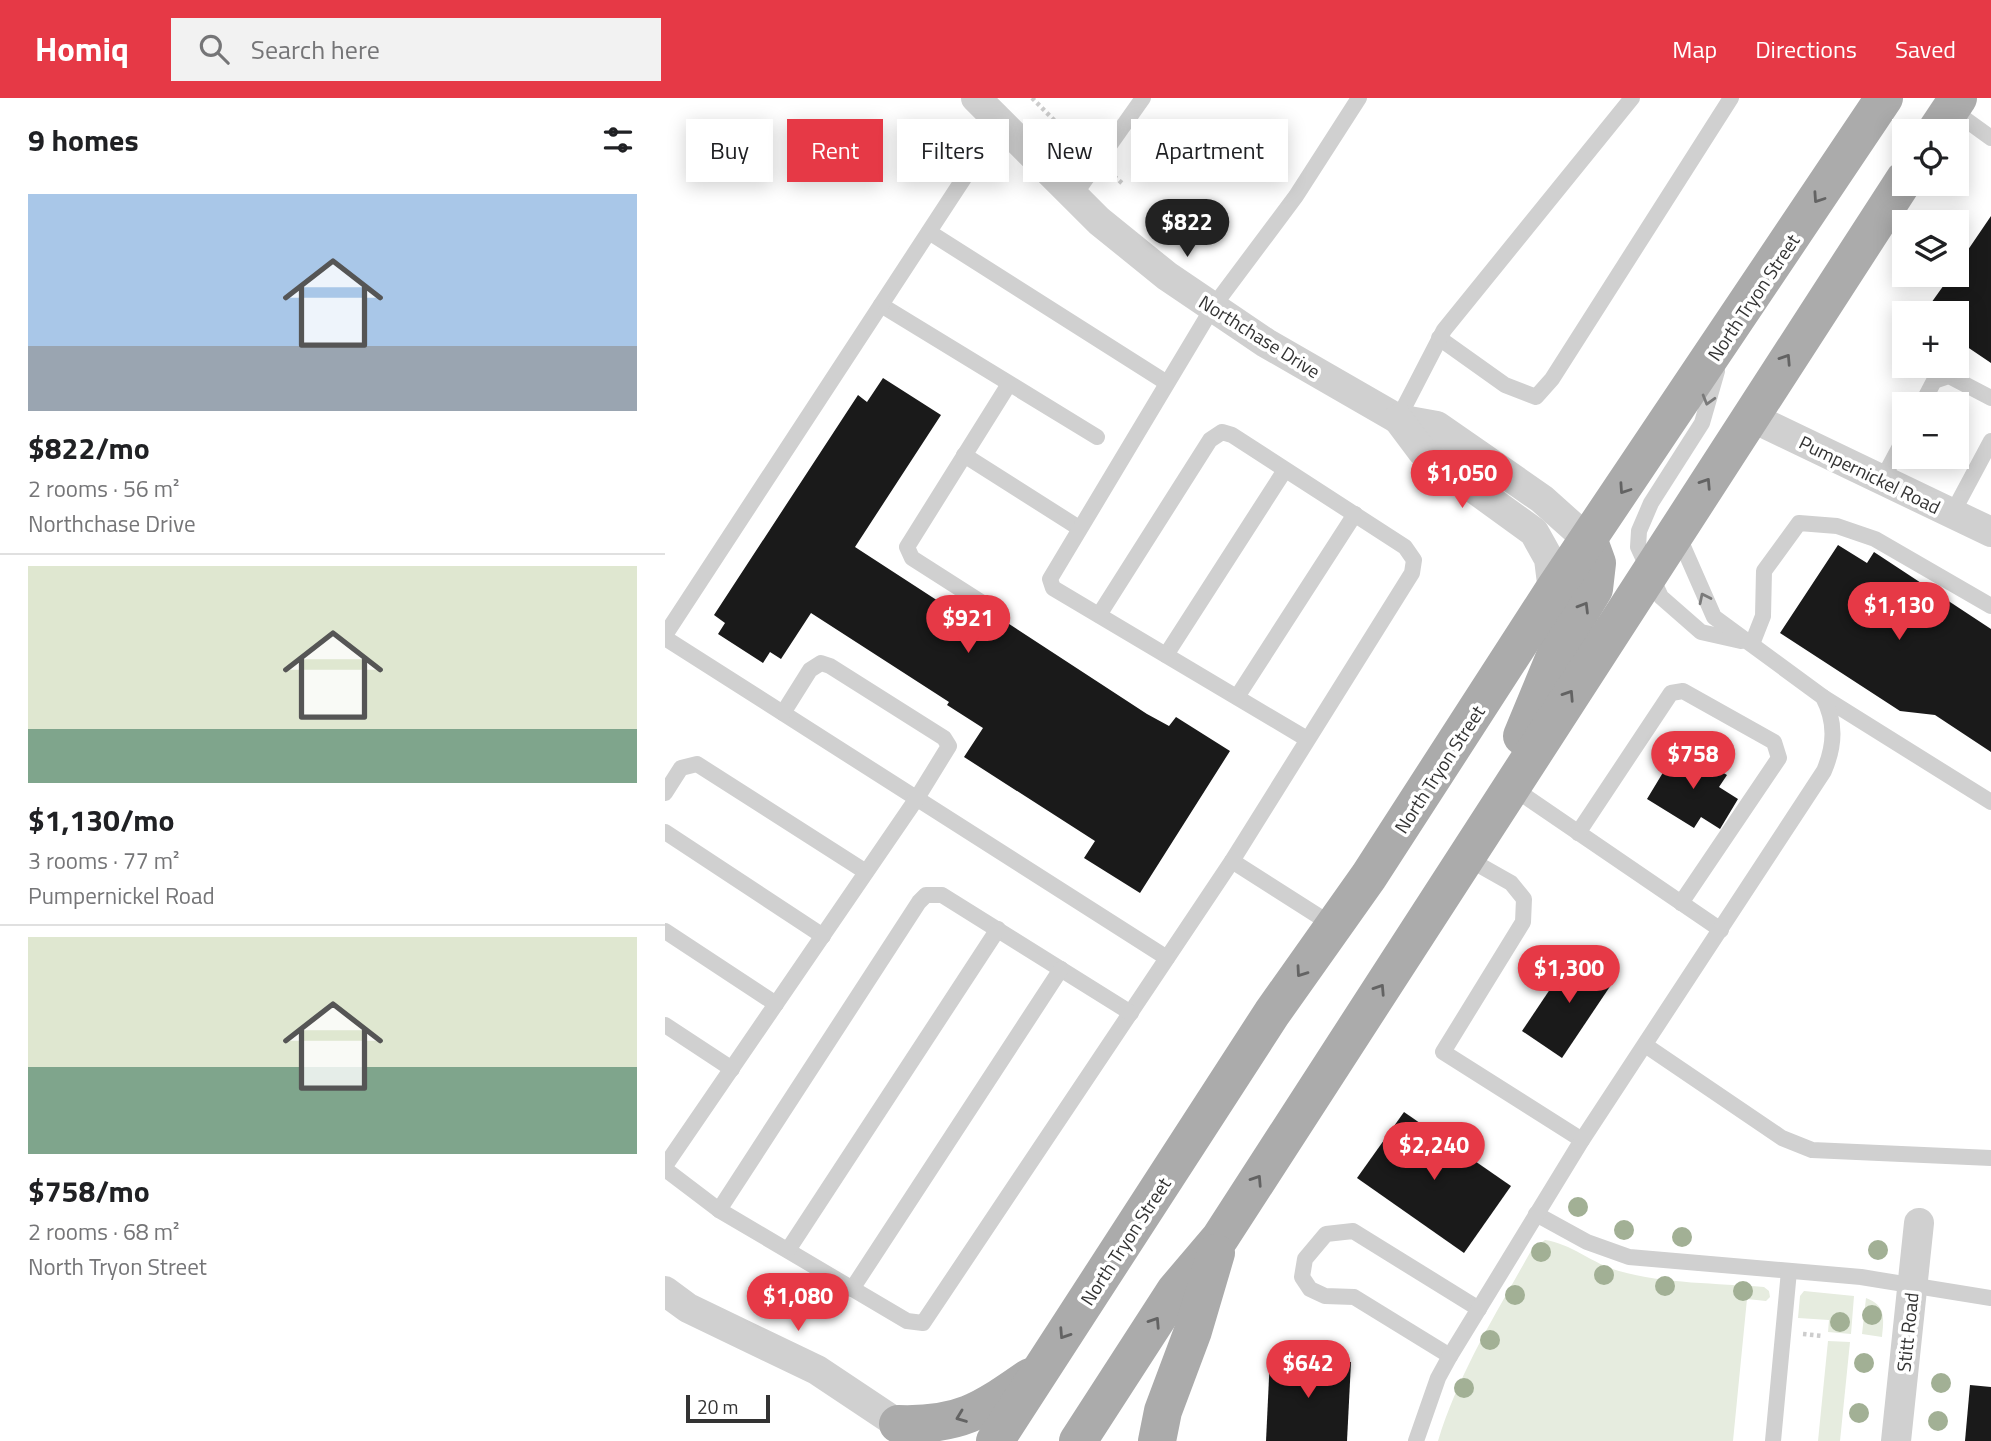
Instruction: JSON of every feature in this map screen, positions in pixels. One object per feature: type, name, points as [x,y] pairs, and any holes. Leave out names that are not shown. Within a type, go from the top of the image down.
[{"type":"main road","name":"North Tryon Street","points":[[995,1441],[1272,1013],[1369,876],[1553,591],[1728,335],[1884,98]]},
{"type":"main road","points":[[1078,1441],[1175,1291],[1220,1238],[1893,196]]},
{"type":"main road","points":[[1485,825],[1558,649],[1594,589],[1597,563],[1589,541]]},
{"type":"main road","points":[[1157,1441],[1163,1410],[1193,1331],[1220,1238]]},
{"type":"main road","points":[[904,1433],[957,1420],[1004,1395],[1041,1370]]},
{"type":"street","name":"Northchase Drive","points":[[977,98],[996,119]]},
{"type":"street","name":"Northchase Drive","points":[[1009,132],[1073,197],[1167,276],[1266,344],[1398,419],[1437,426],[1542,499],[1589,541]]},
{"type":"street","name":"Pumpernickel Road","points":[[1749,416],[1991,532]]},
{"type":"street","name":"Northchase Drive","points":[[1398,419],[1422,451],[1534,532],[1549,559],[1553,591]]},
{"type":"street","name":"Stitt Road","points":[[1896,1441],[1919,1223]]},
{"type":"street","points":[[665,1290],[688,1308],[817,1370],[904,1433]]},
{"type":"lane","points":[[1117,134],[1143,98]]},
{"type":"lane","points":[[1307,739],[1050,583],[1055,569],[1079,528],[1213,307],[1296,196],[1359,98]]},
{"type":"lane","points":[[1398,419],[1439,338],[1632,98]]},
{"type":"lane","points":[[1439,338],[1505,385],[1536,397],[1552,379],[1731,98]]},
{"type":"lane","points":[[1948,113],[1991,138]]},
{"type":"lane","points":[[962,182],[665,636],[1167,958]]},
{"type":"lane","points":[[1073,197],[1083,182]]},
{"type":"lane","points":[[929,232],[1167,383]]},
{"type":"lane","points":[[881,304],[1097,437]]},
{"type":"lane","points":[[1728,335],[1702,423],[1651,503],[1639,531],[1638,547],[1661,597],[1701,632],[1752,644]]},
{"type":"lane","points":[[1928,392],[1934,381],[1949,376],[1991,398]]},
{"type":"lane","points":[[984,604],[912,558],[907,551],[911,539],[1009,384]]},
{"type":"lane","points":[[783,713],[810,670],[821,663],[944,738],[948,749],[665,1168],[719,1210],[907,1321],[917,1324],[927,1320],[1232,861],[1414,569],[1412,555],[1405,547],[1228,433],[1213,437],[1099,615]]},
{"type":"lane","points":[[1952,514],[1991,441]]},
{"type":"lane","points":[[964,456],[1079,528]]},
{"type":"lane","points":[[1882,480],[1892,461]]},
{"type":"lane","points":[[1166,655],[1285,470]]},
{"type":"lane","points":[[1237,697],[1355,514]]},
{"type":"lane","points":[[1752,644],[1763,616],[1764,571],[1799,523],[1837,526],[1875,539],[1991,606]]},
{"type":"lane","points":[[1676,530],[1691,572],[1714,617],[1823,696],[1991,802]]},
{"type":"lane","points":[[1578,833],[1671,693],[1683,691],[1774,742],[1779,758],[1681,903]]},
{"type":"lane","points":[[1416,1441],[1438,1378],[1536,1214],[1824,771],[1832,753],[1834,735],[1830,710],[1823,696]]},
{"type":"lane","points":[[665,793],[681,768],[697,764],[866,872]]},
{"type":"lane","points":[[1510,786],[1721,930]]},
{"type":"lane","points":[[665,832],[823,936]]},
{"type":"lane","points":[[1465,857],[1511,883],[1524,900],[1523,922],[1443,1052],[1582,1140]]},
{"type":"lane","points":[[1232,861],[1333,926]]},
{"type":"lane","points":[[719,1210],[926,895],[942,895],[1131,1013]]},
{"type":"lane","points":[[787,1250],[998,929]]},
{"type":"lane","points":[[665,931],[776,1004]]},
{"type":"lane","points":[[852,1289],[1061,969]]},
{"type":"lane","points":[[665,1025],[732,1069]]},
{"type":"lane","points":[[1645,1045],[1781,1138],[1812,1150],[1991,1157]]},
{"type":"lane","points":[[1536,1214],[1587,1242],[1629,1257],[1789,1271],[1991,1298]]},
{"type":"lane","points":[[1450,1356],[1354,1297],[1325,1296],[1310,1289],[1302,1276],[1304,1259],[1326,1234],[1353,1231],[1479,1309]]},
{"type":"lane","points":[[1773,1441],[1789,1271]]},
{"type":"path","points":[[1032,98],[1054,119]]},
{"type":"path","points":[[1117,179],[1124,185]]},
{"type":"shaded area","points":[[1545,1240],[1563,1245],[1619,1271],[1673,1281],[1764,1287],[1769,1291],[1770,1297],[1766,1301],[1747,1299],[1733,1441],[1438,1441],[1457,1391],[1480,1343],[1532,1249]]},
{"type":"shaded area","points":[[1804,1291],[1854,1296],[1851,1334],[1828,1332],[1829,1320],[1798,1318],[1800,1296]]},
{"type":"shaded area","points":[[1866,1298],[1873,1301],[1882,1313],[1882,1337],[1862,1334]]},
{"type":"shaded area","points":[[1828,1341],[1850,1342],[1840,1441],[1818,1441]]},
{"type":"building","points":[[1991,216],[1991,363],[1969,348],[1969,301],[1933,301],[1942,287],[1969,287],[1969,248]]},
{"type":"building","points":[[883,378],[941,415],[855,547],[992,636],[1003,620],[1147,714],[1169,726],[1176,717],[1230,751],[1140,893],[1084,858],[1095,841],[964,757],[983,728],[947,705],[949,702],[811,613],[781,659],[770,652],[763,663],[718,634],[725,623],[714,615],[858,395],[867,402]]},
{"type":"building","points":[[1838,545],[1867,563],[1874,552],[1991,629],[1991,752],[1935,715],[1900,711],[1780,633]]},
{"type":"building","points":[[1679,746],[1727,775],[1719,787],[1738,799],[1720,829],[1701,817],[1694,828],[1647,799]]},
{"type":"building","points":[[1575,952],[1615,979],[1562,1058],[1522,1031]]},
{"type":"building","points":[[1404,1112],[1511,1186],[1464,1253],[1357,1178]]},
{"type":"building","points":[[1270,1357],[1351,1362],[1347,1441],[1266,1441]]},
{"type":"building","points":[[1970,1385],[1991,1387],[1991,1441],[1965,1441]]}]
